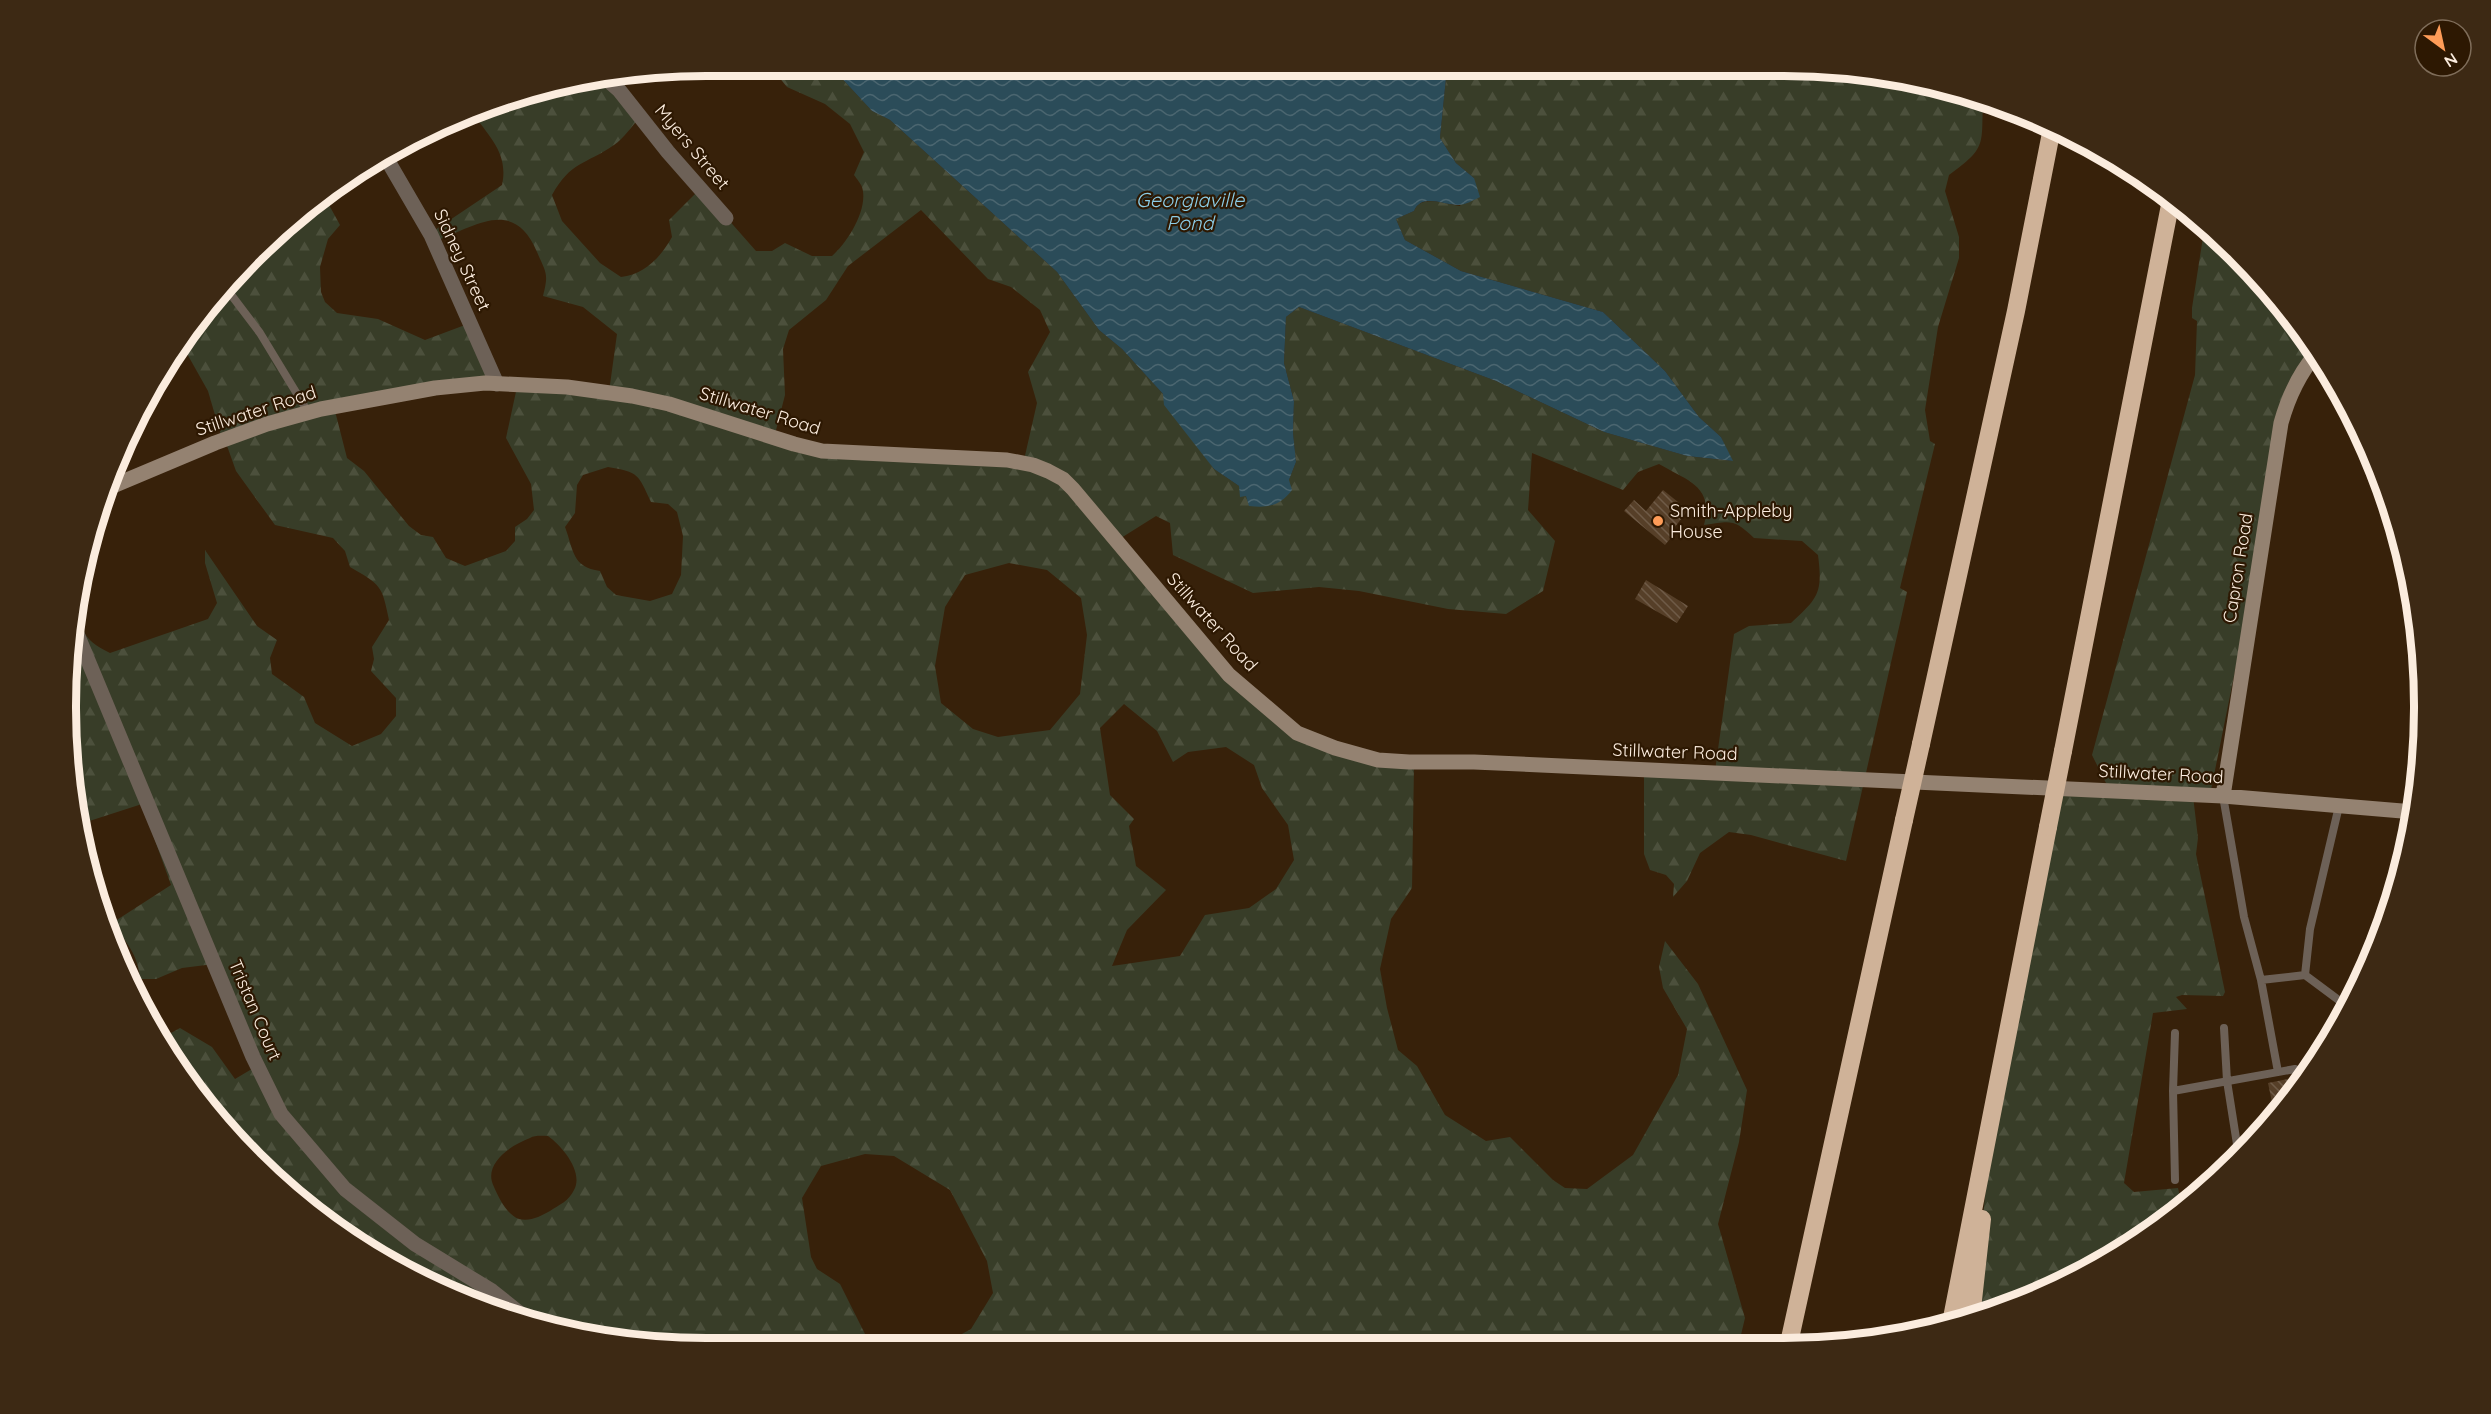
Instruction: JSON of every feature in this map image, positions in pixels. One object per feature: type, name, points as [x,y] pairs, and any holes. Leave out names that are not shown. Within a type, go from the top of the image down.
[{"type":"highway","points":[[1790,1338],[2016,310],[2050,136]]},
{"type":"highway","points":[[1953,1314],[2169,208]]},
{"type":"highway","points":[[1972,1308],[1997,1089]]},
{"type":"street","name":"Myers Street","points":[[612,84],[726,218]]},
{"type":"street","name":"Sidney Street","points":[[389,163],[431,235],[497,384]]},
{"type":"street","name":"Capron Road","points":[[2223,796],[2281,423],[2288,398],[2311,361]]},
{"type":"street","name":"Stillwater Road","points":[[117,484],[215,443],[308,412],[425,389],[485,383],[567,387],[632,396],[669,404],[794,444],[822,450],[996,459],[1034,465],[1048,471],[1063,479],[1083,498],[1142,573],[1229,675],[1297,733],[1363,757],[1409,762],[1496,763],[2223,796],[2405,811]]},
{"type":"street","name":"Tristan Court","points":[[80,642],[253,1057],[281,1114],[345,1189],[415,1244],[492,1291],[511,1306]]},
{"type":"lane","points":[[231,294],[260,333],[308,412]]},
{"type":"lane","points":[[2223,796],[2244,917],[2261,980],[2278,1072]]},
{"type":"lane","points":[[2305,975],[2310,929],[2339,806]]},
{"type":"lane","points":[[2261,980],[2305,975],[2341,1002]]},
{"type":"lane","points":[[2224,1028],[2226,1081],[2238,1145]]},
{"type":"lane","points":[[2175,1033],[2172,1091],[2175,1180]]},
{"type":"lane","points":[[2172,1091],[2295,1069]]},
{"type":"green space","points":[[778,76],[840,76],[872,111],[890,120],[1057,272],[1099,330],[1122,349],[1163,394],[1214,469],[1239,486],[1289,480],[1296,462],[1293,432],[1294,401],[1284,363],[1286,317],[1299,307],[1496,381],[1604,432],[1687,456],[1732,461],[1721,437],[1699,417],[1665,371],[1603,312],[1461,271],[1405,240],[1396,219],[1414,211],[1417,206],[1428,201],[1460,206],[1474,178],[1456,163],[1440,138],[1446,76],[1825,78],[1907,89],[1983,109],[1980,144],[1962,166],[1949,175],[1945,191],[1959,237],[1959,258],[1938,327],[1925,410],[1930,441],[1935,444],[1900,588],[1907,592],[1846,861],[1751,835],[1729,832],[1700,853],[1687,881],[1673,897],[1674,884],[1666,875],[1650,870],[1644,854],[1644,773],[1715,771],[1734,634],[1749,626],[1791,623],[1813,601],[1820,578],[1818,555],[1802,541],[1754,538],[1742,527],[1732,523],[1704,525],[1706,512],[1702,493],[1689,480],[1659,464],[1638,472],[1623,490],[1532,453],[1528,510],[1555,541],[1543,591],[1506,614],[1448,609],[1359,591],[1319,587],[1253,593],[1173,555],[1170,523],[1156,516],[1121,538],[1231,668],[1305,731],[1414,766],[1412,888],[1391,919],[1380,969],[1398,1050],[1417,1066],[1445,1115],[1486,1141],[1510,1137],[1553,1180],[1565,1188],[1587,1189],[1633,1155],[1678,1075],[1687,1029],[1663,988],[1659,967],[1665,941],[1698,984],[1747,1090],[1739,1142],[1718,1224],[1745,1318],[1740,1338],[955,1338],[971,1329],[993,1293],[987,1261],[950,1190],[894,1156],[865,1154],[821,1166],[802,1198],[811,1257],[817,1269],[840,1284],[869,1338],[707,1338],[625,1332],[544,1316],[504,1304],[466,1290],[392,1253],[323,1207],[291,1181],[233,1123],[207,1091],[169,1034],[180,1028],[212,1047],[235,1079],[257,1066],[214,964],[182,968],[156,979],[140,979],[137,963],[119,934],[114,922],[171,885],[142,804],[88,822],[78,748],[76,707],[78,666],[82,625],[93,643],[110,653],[208,619],[217,603],[205,563],[205,550],[257,626],[277,640],[270,658],[272,674],[304,697],[315,723],[352,746],[381,734],[396,716],[396,698],[371,671],[374,659],[372,647],[389,620],[382,593],[374,582],[350,567],[345,551],[333,538],[275,525],[236,471],[226,443],[222,439],[208,391],[186,352],[233,291],[291,233],[328,203],[340,225],[328,239],[320,267],[321,292],[325,302],[337,313],[378,319],[425,340],[465,325],[496,380],[335,411],[347,458],[364,471],[409,526],[421,535],[433,537],[446,558],[465,566],[506,551],[515,541],[515,527],[527,519],[534,510],[531,484],[506,438],[517,387],[609,392],[617,334],[583,307],[543,296],[546,282],[544,269],[528,235],[517,225],[505,220],[493,220],[479,223],[436,241],[432,232],[502,185],[503,164],[500,154],[478,120],[544,98],[612,84],[640,117],[614,145],[572,170],[552,195],[562,221],[600,263],[621,277],[637,273],[657,258],[672,237],[669,220],[698,191],[704,192],[756,251],[772,251],[785,243],[812,256],[832,256],[844,243],[860,215],[863,196],[861,186],[854,175],[864,152],[850,124],[825,104],[787,87]],"holes":[[[921,210],[988,279],[1011,287],[1040,310],[1050,332],[1028,372],[1037,403],[1024,460],[781,442],[774,438],[785,395],[783,349],[789,330],[826,300],[848,266]],[[608,467],[632,473],[640,480],[651,502],[668,504],[677,512],[683,536],[681,575],[672,594],[650,601],[616,595],[607,587],[600,571],[584,566],[575,557],[565,527],[575,513],[577,485],[583,475]],[[1009,563],[1047,570],[1081,598],[1087,635],[1080,694],[1050,730],[998,737],[973,729],[941,703],[935,666],[945,607],[965,575]],[[1124,704],[1157,731],[1173,762],[1188,752],[1226,747],[1254,765],[1262,788],[1288,825],[1294,860],[1276,889],[1249,908],[1205,915],[1180,956],[1112,966],[1127,930],[1166,890],[1136,866],[1129,826],[1134,819],[1110,795],[1100,728]],[[548,1136],[565,1153],[574,1168],[576,1175],[574,1190],[567,1200],[547,1213],[527,1220],[519,1219],[511,1214],[501,1201],[491,1179],[492,1171],[500,1157],[515,1145],[532,1137]]]},
{"type":"green space","points":[[2203,236],[2258,291],[2313,365],[2290,398],[2211,790],[2193,796],[2198,838],[2196,854],[2225,992],[2223,996],[2182,995],[2176,997],[2187,1009],[2153,1013],[2124,1183],[2134,1192],[2178,1188],[2180,1197],[2099,1253],[2025,1290],[1974,1308],[1986,1186],[2056,796],[2109,789],[2092,755],[2195,375],[2197,321],[2192,318]]},
{"type":"water","name":"Georgiaville Pond","points":[[840,76],[1446,76],[1440,138],[1456,163],[1474,178],[1480,197],[1461,205],[1433,201],[1422,202],[1414,211],[1396,219],[1405,240],[1461,271],[1603,312],[1665,371],[1699,417],[1721,437],[1733,461],[1687,456],[1604,432],[1496,381],[1299,307],[1286,317],[1284,363],[1294,401],[1293,432],[1296,462],[1289,480],[1292,490],[1283,500],[1273,505],[1249,506],[1246,496],[1240,497],[1239,486],[1214,469],[1164,405],[1163,394],[1122,349],[1099,330],[1057,272],[890,120],[872,111]]},
{"type":"building","name":"Smith-Appleby House","points":[[1663,490],[1688,510],[1671,532],[1674,534],[1665,545],[1624,511],[1634,500],[1646,511]]},
{"type":"building","points":[[1646,580],[1688,606],[1677,623],[1635,599]]},
{"type":"building","points":[[2293,1078],[2273,1105],[2268,1083]]},
{"type":"place","name":"Smith-Appleby House","points":[[1658,521]]}]
